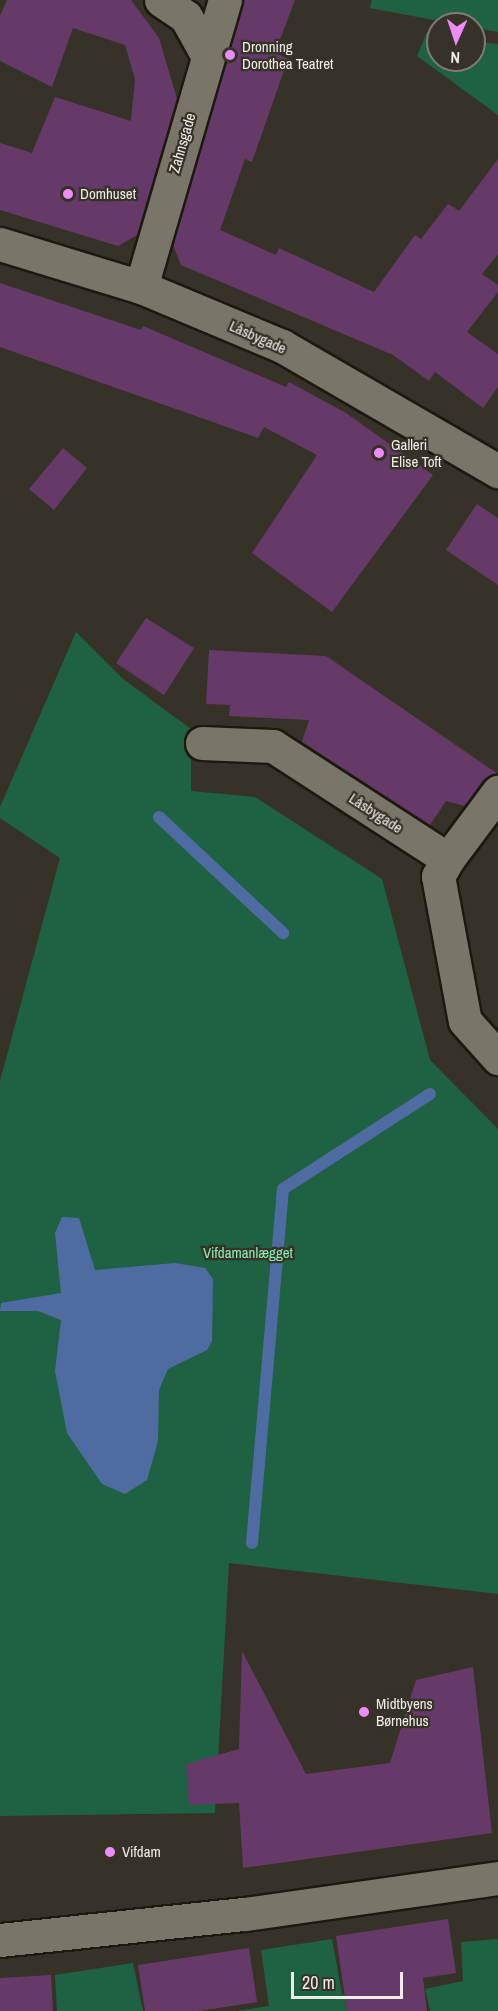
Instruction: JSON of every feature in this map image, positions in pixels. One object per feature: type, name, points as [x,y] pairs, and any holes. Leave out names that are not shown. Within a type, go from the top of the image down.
[{"type":"street","points":[[161,0],[186,16],[207,55]]},
{"type":"street","name":"Zahnsgade","points":[[141,287],[207,55],[225,0]]},
{"type":"street","name":"Låsbygade","points":[[0,244],[141,287],[282,346],[498,471]]},
{"type":"street","name":"Låsbygade","points":[[202,743],[273,746],[448,860]]},
{"type":"street","points":[[498,792],[438,876],[465,1021],[498,1058]]},
{"type":"street","points":[[0,1940],[245,1914],[498,1878]]},
{"type":"green space","points":[[372,0],[498,0],[498,32],[486,30],[486,12],[426,12],[426,18],[370,8]]},
{"type":"green space","points":[[426,34],[426,63],[417,56]]},
{"type":"green space","points":[[486,43],[498,44],[498,115],[439,72],[486,72]]},
{"type":"green space","name":"Vifdamanlægget","points":[[76,632],[123,679],[191,729],[191,791],[255,797],[382,879],[430,1060],[498,1129],[498,1594],[229,1563],[215,1813],[0,1816],[0,1081],[60,858],[0,818],[0,807]]},
{"type":"green space","points":[[332,1939],[342,1994],[375,2001],[377,2011],[237,2011],[269,2006],[261,1950]]},
{"type":"green space","points":[[498,1939],[498,2011],[430,2011],[425,1989],[463,1981],[461,1942]]},
{"type":"green space","points":[[133,1963],[143,2011],[57,2011],[55,1975]]},
{"type":"water","points":[[62,1217],[79,1218],[95,1270],[175,1263],[205,1268],[213,1279],[212,1341],[207,1350],[168,1369],[159,1390],[158,1441],[147,1480],[125,1494],[102,1484],[67,1433],[55,1371],[61,1320],[38,1311],[0,1311],[1,1303],[61,1293],[55,1233]]},
{"type":"building","points":[[7,0],[131,0],[159,38],[177,99],[137,235],[118,246],[0,210],[0,143],[32,153],[55,97],[131,121],[135,79],[125,45],[73,28],[52,87],[0,61],[0,16]]},
{"type":"building","points":[[243,0],[295,0],[275,53],[288,59],[252,162],[245,159],[220,230],[276,255],[279,248],[374,292],[415,235],[421,239],[448,204],[459,211],[498,159],[498,254],[482,274],[498,285],[498,292],[467,332],[498,354],[498,387],[483,408],[435,372],[429,381],[393,355],[181,265],[173,245]]},
{"type":"building","points":[[0,283],[141,330],[143,326],[286,387],[289,382],[346,413],[433,475],[332,612],[252,553],[317,455],[264,427],[258,438],[0,347]]},
{"type":"building","points":[[63,448],[87,468],[54,510],[29,489]]},
{"type":"building","points":[[477,504],[498,518],[498,585],[446,550]]},
{"type":"building","points":[[146,618],[194,648],[164,695],[116,663]]},
{"type":"building","points":[[209,650],[326,656],[498,774],[483,780],[465,806],[446,801],[430,825],[302,742],[309,720],[229,716],[230,705],[206,704]]},
{"type":"building","points":[[242,1651],[306,1774],[390,1763],[416,1680],[473,1667],[492,1833],[243,1868],[239,1803],[189,1805],[186,1764],[239,1749]]},
{"type":"building","points":[[448,1919],[456,1973],[423,1978],[427,2011],[347,2011],[336,1936]]},
{"type":"building","points":[[249,1948],[257,2002],[199,2011],[145,2011],[138,1965]]},
{"type":"building","points":[[51,1975],[53,2011],[0,2011],[0,1978]]},
{"type":"waterway","points":[[159,817],[283,933]]},
{"type":"waterway","points":[[252,1543],[283,1189],[430,1094]]},
{"type":"place","name":"Dronning Dorothea Teatret","points":[[230,55]]},
{"type":"place","name":"Domhuset","points":[[68,194]]},
{"type":"place","name":"Galleri Elise Toft","points":[[379,453]]},
{"type":"place","name":"Midtbyens Børnehus","points":[[364,1712]]},
{"type":"place","name":"Vifdam","points":[[110,1852]]}]
